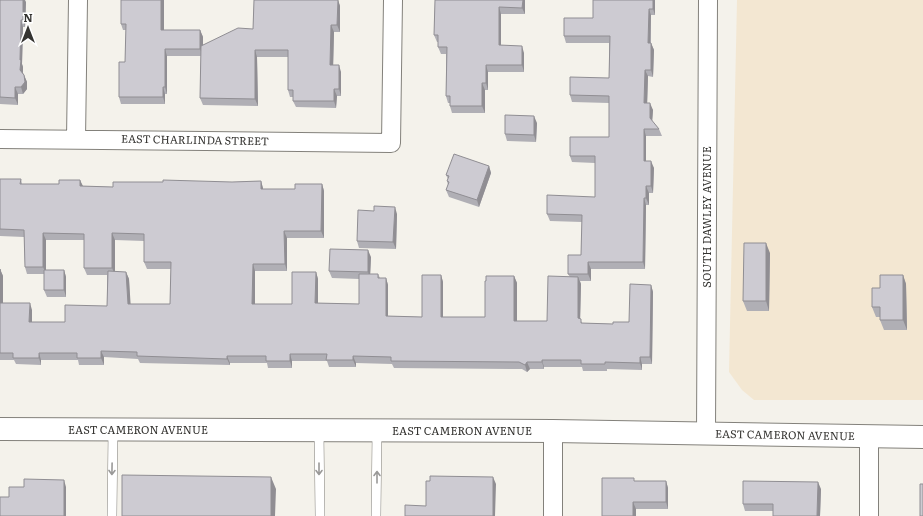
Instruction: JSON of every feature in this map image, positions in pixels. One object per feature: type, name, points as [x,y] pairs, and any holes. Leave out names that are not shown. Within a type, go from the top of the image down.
[{"type":"main road","name":"EAST CAMERON AVENUE","points":[[0,429],[553,431],[923,437]]},
{"type":"street","points":[[76,139],[78,0]]},
{"type":"street","name":"EAST CHARLINDA STREET","points":[[0,138],[391,143],[393,0]]},
{"type":"street","name":"SOUTH DAWLEY AVENUE","points":[[706,434],[708,0]]},
{"type":"street","points":[[553,431],[553,516]]},
{"type":"street","points":[[868,516],[869,436]]},
{"type":"lane","points":[[112,516],[113,430]]},
{"type":"lane","points":[[319,430],[320,516]]},
{"type":"lane","points":[[376,516],[377,431]]},
{"type":"shaded area","points":[[737,0],[923,0],[923,400],[754,400],[742,390],[729,372]]},
{"type":"building","points":[[0,0],[23,0],[20,70],[24,75],[25,82],[21,87],[15,87],[15,98],[0,97]]},
{"type":"building","points":[[121,0],[161,0],[161,30],[200,30],[200,49],[165,49],[165,87],[163,87],[163,97],[119,97],[119,62],[125,62],[126,24],[121,24]]},
{"type":"building","points":[[254,0],[338,0],[337,25],[331,25],[330,65],[339,65],[339,89],[334,89],[334,101],[293,101],[293,90],[288,90],[288,50],[255,50],[255,99],[200,98],[201,46],[238,28],[253,29]]},
{"type":"building","points":[[435,0],[523,0],[522,8],[499,7],[499,45],[522,46],[522,65],[486,65],[486,83],[482,83],[482,106],[450,106],[450,96],[446,96],[447,47],[438,47],[438,35],[434,35]]},
{"type":"building","points":[[593,0],[653,0],[653,9],[649,9],[648,43],[651,43],[651,70],[645,70],[644,103],[650,103],[650,118],[659,129],[644,129],[644,161],[651,161],[651,186],[646,186],[646,198],[644,198],[643,262],[588,262],[588,274],[568,274],[568,255],[581,255],[582,215],[547,214],[547,195],[595,197],[595,156],[570,156],[570,137],[609,137],[609,96],[570,95],[570,77],[609,78],[610,36],[564,36],[564,18],[593,18]]},
{"type":"building","points":[[505,115],[534,116],[534,135],[505,134]]},
{"type":"building","points":[[454,154],[489,166],[477,200],[446,190],[449,182],[447,181],[449,176],[446,175]]},
{"type":"building","points":[[0,179],[21,179],[20,184],[59,184],[59,180],[80,180],[80,186],[113,187],[113,182],[163,182],[163,180],[232,182],[261,181],[261,189],[295,189],[295,184],[322,184],[321,231],[284,231],[285,264],[253,264],[252,304],[292,304],[292,272],[316,272],[315,303],[359,304],[359,274],[378,274],[378,278],[386,278],[386,316],[422,317],[422,275],[441,275],[441,317],[485,317],[486,276],[514,276],[514,321],[547,321],[548,276],[578,277],[578,318],[581,319],[581,323],[613,324],[613,322],[629,322],[630,284],[651,285],[650,357],[640,357],[640,363],[605,362],[605,364],[581,364],[581,360],[542,360],[542,362],[527,362],[525,365],[519,362],[391,361],[391,357],[353,356],[353,360],[326,360],[327,354],[290,354],[290,361],[266,361],[266,356],[227,356],[227,359],[137,356],[137,352],[101,351],[101,358],[77,358],[77,353],[39,353],[39,358],[13,358],[13,353],[0,353],[0,303],[30,303],[29,322],[65,322],[65,305],[107,306],[108,271],[126,272],[128,304],[170,304],[171,262],[144,262],[144,234],[112,233],[112,268],[84,268],[84,234],[43,233],[43,267],[25,267],[24,230],[0,229]]},
{"type":"building","points":[[374,206],[395,207],[393,242],[357,241],[358,210],[374,211]]},
{"type":"building","points":[[744,243],[766,243],[766,301],[743,301]]},
{"type":"building","points":[[330,249],[368,250],[368,272],[329,271]]},
{"type":"building","points":[[44,270],[64,270],[64,290],[44,290]]},
{"type":"building","points":[[880,275],[903,275],[903,320],[880,320],[880,307],[872,307],[872,288],[880,288]]},
{"type":"building","points":[[122,475],[271,477],[271,516],[122,516]]},
{"type":"building","points":[[430,476],[493,477],[493,516],[405,516],[405,505],[426,506],[426,481],[430,481]]},
{"type":"building","points":[[602,478],[634,478],[634,481],[666,481],[666,502],[633,502],[633,516],[602,516]]},
{"type":"building","points":[[24,479],[64,480],[64,516],[0,516],[0,497],[9,497],[9,487],[24,487]]},
{"type":"building","points":[[743,481],[818,482],[817,516],[773,516],[773,504],[743,504]]},
{"type":"building","points":[[920,484],[923,484],[923,516],[920,516]]}]
